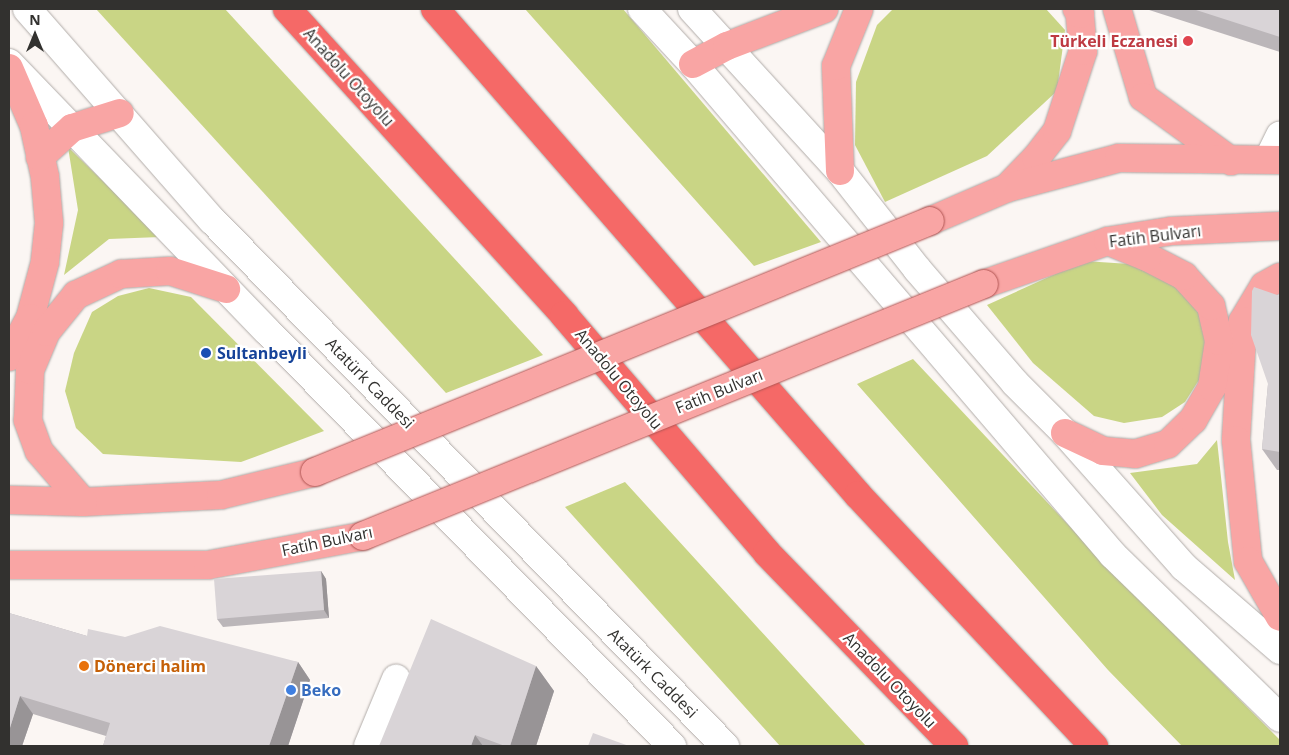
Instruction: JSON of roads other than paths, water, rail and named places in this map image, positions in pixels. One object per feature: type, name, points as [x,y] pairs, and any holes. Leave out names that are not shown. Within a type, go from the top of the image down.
[{"type":"highway","name":"Anadolu Otoyolu","points":[[286,9],[564,315],[767,553],[954,746]]},
{"type":"highway","points":[[435,9],[858,495],[1094,746]]},
{"type":"main road","points":[[693,64],[727,46],[824,9]]},
{"type":"main road","points":[[840,171],[836,66],[859,9]]},
{"type":"main road","points":[[1007,188],[1036,158],[1057,130],[1083,51],[1080,14],[1076,9]]},
{"type":"main road","points":[[1117,9],[1142,97],[1231,161]]},
{"type":"main road","points":[[9,68],[34,126],[45,177],[49,223],[45,262],[30,318],[9,357]]},
{"type":"main road","points":[[40,157],[72,128],[120,113]]},
{"type":"main road","points":[[9,500],[83,502],[221,495],[315,472],[1007,188],[1119,158],[1231,161],[1277,151]]},
{"type":"main road","name":"Fatih Bulvarı","points":[[9,565],[208,565],[363,536],[984,284],[1108,241],[1172,231],[1280,226]]},
{"type":"main road","points":[[1066,433],[1103,451],[1119,453],[1135,454],[1168,444],[1193,420],[1212,387],[1219,341],[1211,306],[1184,276],[1147,256],[1108,241]]},
{"type":"main road","points":[[83,502],[39,451],[28,420],[30,370],[46,332],[76,295],[121,274],[170,271],[226,289]]},
{"type":"main road","points":[[1280,277],[1264,286],[1243,321],[1236,440],[1248,562],[1280,617]]},
{"type":"street","name":"Atatürk Caddesi","points":[[27,9],[212,220],[725,746]]},
{"type":"street","points":[[642,9],[693,64],[1113,555],[1280,718]]},
{"type":"street","points":[[692,9],[840,171],[917,269],[1015,383],[1066,433],[1184,567],[1280,650]]},
{"type":"street","points":[[9,63],[226,289],[672,746]]},
{"type":"street","points":[[368,746],[396,679]]},
{"type":"place","name":"Türkeli Eczanesi","points":[[1188,41]]},
{"type":"place","name":"Sultanbeyli","points":[[206,353]]},
{"type":"place","name":"Dönerci halim","points":[[84,666]]},
{"type":"place","name":"Beko","points":[[291,690]]}]
